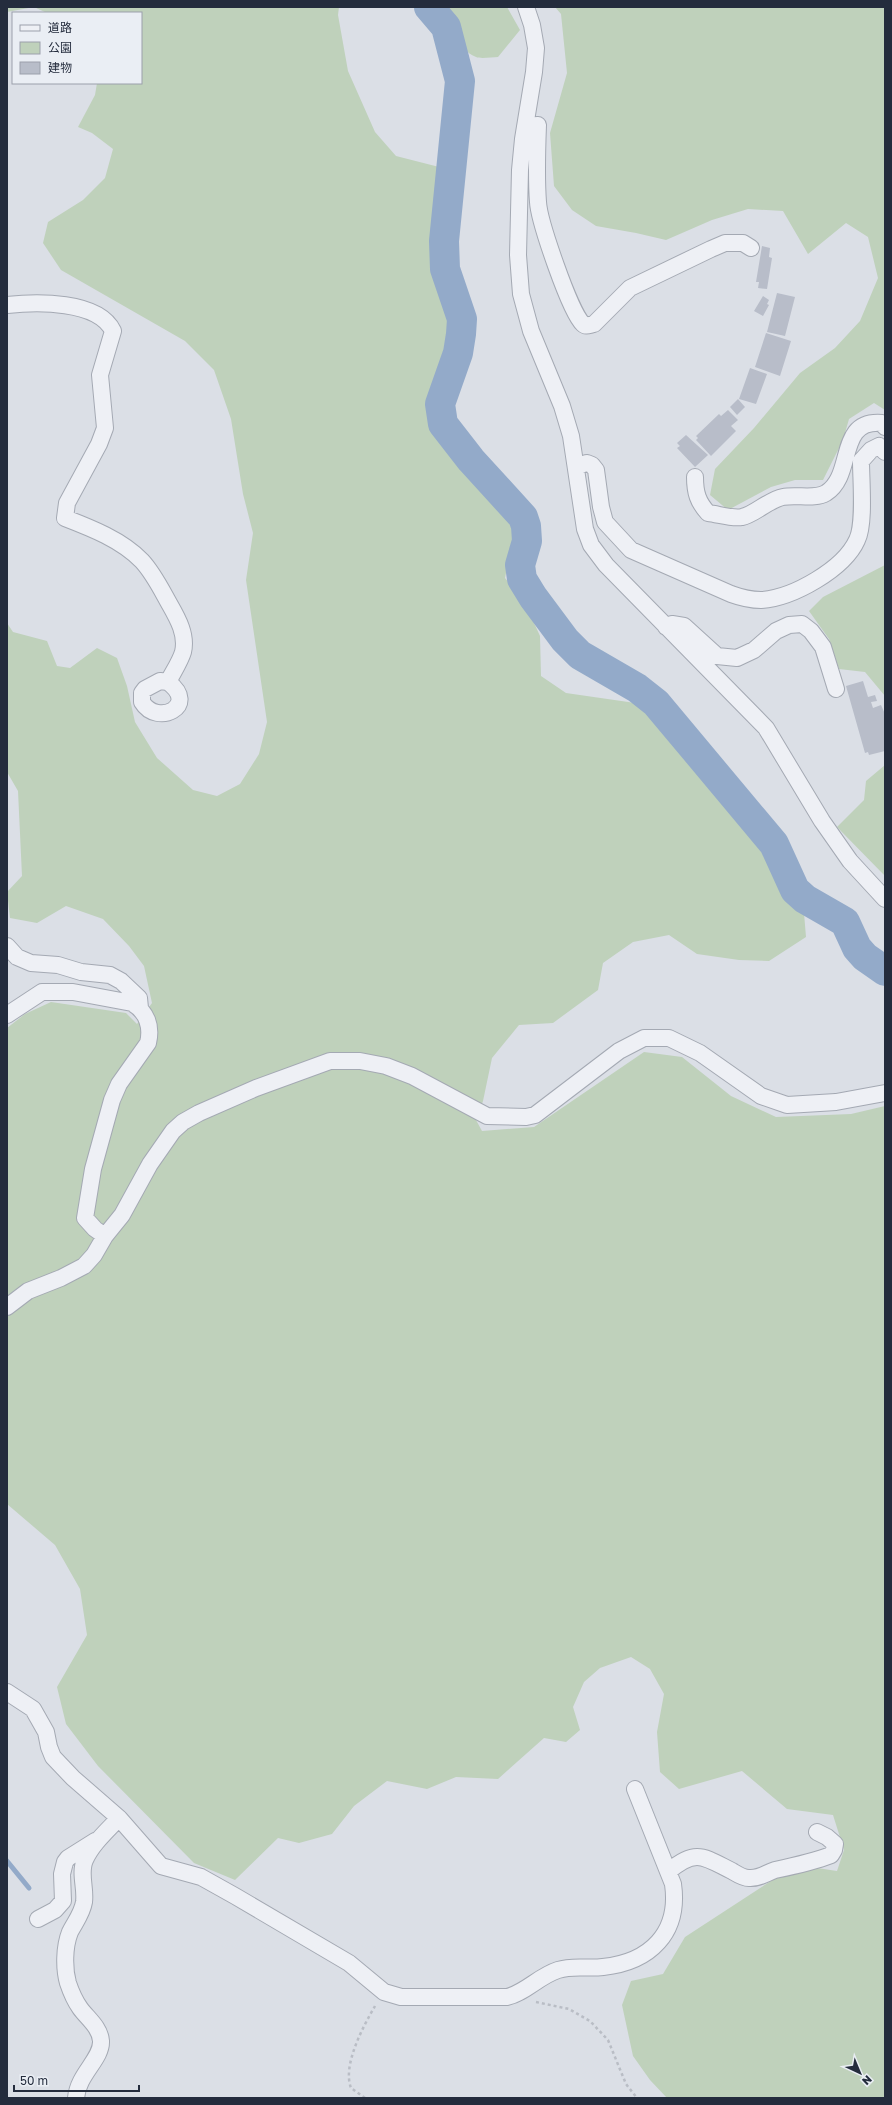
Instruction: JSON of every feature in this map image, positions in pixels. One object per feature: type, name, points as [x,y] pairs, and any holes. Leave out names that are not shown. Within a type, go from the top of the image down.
[{"type":"street","points":[[526,7],[532,25],[536,48],[520,170],[519,232],[521,294],[531,331],[562,406],[571,436],[585,529],[591,545],[606,565],[766,728],[822,821],[850,861],[885,899]]},
{"type":"street","points":[[525,126],[538,126],[538,203],[542,224],[567,297],[575,314],[584,325],[588,326],[594,324],[630,288],[711,249],[725,243],[743,243],[751,248]]},
{"type":"street","points":[[7,305],[32,303],[85,310],[100,316],[109,323],[113,331],[100,375],[105,428],[99,444],[66,504],[65,518],[94,530],[122,546],[142,561],[152,575],[180,622],[183,637],[183,651],[168,682]]},
{"type":"street","points":[[695,477],[695,490],[700,504],[708,513],[743,517],[770,501],[784,497],[815,496],[826,493],[836,483],[852,435],[865,424],[882,423],[885,427]]},
{"type":"street","points":[[576,466],[587,463],[592,465],[596,470],[601,507],[605,522],[631,550],[731,594],[746,599],[762,600],[775,598],[820,579],[848,556],[858,539],[861,525],[861,461],[871,450],[883,446]]},
{"type":"street","points":[[666,627],[672,624],[684,626],[705,647],[717,656],[737,658],[754,650],[776,631],[789,625],[802,624],[811,631],[823,647],[836,689]]},
{"type":"street","points":[[7,946],[17,957],[31,963],[58,965],[81,972],[110,975],[121,981],[139,998],[140,1008]]},
{"type":"street","points":[[7,1015],[42,992],[56,991],[132,1003],[140,1008],[147,1017],[150,1026],[148,1044],[119,1084],[109,1106],[93,1169],[85,1210],[85,1218],[105,1236]]},
{"type":"street","points":[[7,1307],[28,1290],[61,1278],[84,1266],[94,1255],[105,1236],[122,1215],[150,1164],[173,1131],[183,1122],[199,1112],[256,1088],[330,1061],[360,1061],[386,1066],[412,1076],[487,1116],[526,1117],[535,1115],[619,1052],[644,1038],[668,1038],[694,1050],[761,1096],[787,1105],[836,1102],[885,1093]]},
{"type":"street","points":[[7,1692],[33,1709],[46,1732],[48,1747],[53,1757],[73,1778],[119,1818],[161,1866],[201,1877],[349,1963],[384,1992],[401,1997],[494,1998],[513,1996],[557,1970],[579,1966],[601,1967],[623,1964],[640,1957],[663,1938],[674,1914],[675,1900],[669,1871],[635,1789]]},
{"type":"street","points":[[76,2098],[80,2081],[97,2056],[101,2042],[99,2032],[79,2007],[68,1983],[66,1969],[67,1943],[70,1933],[79,1918],[84,1903],[85,1882],[82,1868],[84,1862],[103,1835],[119,1818]]},
{"type":"street","points":[[669,1871],[688,1857],[697,1856],[743,1876],[759,1877],[831,1854],[834,1850],[835,1844],[827,1836],[817,1832]]},
{"type":"street","points":[[38,1919],[55,1910],[63,1901],[62,1868],[68,1858],[86,1848],[103,1835]]},
{"type":"path","points":[[365,2098],[356,2093],[350,2083],[351,2062],[362,2030],[384,1992]]},
{"type":"path","points":[[513,1996],[523,2000],[568,2009],[590,2021],[608,2040],[626,2084],[636,2098]]},
{"type":"green space","points":[[7,7],[34,7],[7,12]]},
{"type":"green space","points":[[34,7],[339,7],[338,15],[348,71],[375,132],[396,156],[443,168],[430,239],[433,276],[450,325],[444,358],[431,402],[439,428],[471,480],[503,508],[514,533],[505,578],[524,601],[540,636],[541,676],[566,693],[649,705],[688,762],[735,816],[770,862],[788,895],[804,913],[806,937],[769,961],[739,960],[697,954],[669,935],[633,942],[603,963],[598,990],[553,1023],[519,1025],[492,1058],[483,1101],[476,1120],[482,1131],[534,1127],[644,1052],[682,1057],[731,1096],[776,1117],[851,1114],[885,1106],[885,2098],[667,2098],[650,2080],[633,2056],[622,2005],[631,1981],[663,1974],[685,1937],[780,1875],[817,1868],[837,1871],[844,1850],[833,1815],[787,1809],[742,1771],[679,1789],[660,1772],[657,1732],[664,1694],[650,1669],[631,1657],[600,1668],[584,1682],[573,1707],[580,1730],[566,1742],[544,1738],[498,1779],[456,1777],[427,1789],[387,1781],[354,1806],[332,1834],[299,1843],[278,1838],[235,1880],[194,1863],[98,1766],[66,1724],[57,1687],[87,1635],[80,1589],[55,1545],[7,1504],[7,1028],[25,1014],[51,1002],[126,1013],[137,1024],[152,1003],[144,966],[129,946],[103,919],[66,906],[37,923],[10,918],[7,892],[22,876],[18,791],[7,772],[7,623],[13,632],[47,641],[57,666],[70,668],[97,648],[117,658],[127,686],[135,722],[157,758],[193,790],[217,796],[240,784],[259,754],[267,722],[246,580],[253,533],[243,494],[231,419],[214,370],[185,341],[61,270],[43,243],[48,222],[83,200],[105,178],[113,149],[92,133],[78,127],[95,95],[97,84],[142,84],[142,12],[45,12]]},
{"type":"green space","points":[[438,7],[507,7],[520,30],[498,57],[478,58],[464,48]]},
{"type":"green space","points":[[555,7],[885,7],[885,410],[874,403],[849,419],[843,440],[823,480],[795,480],[771,487],[728,510],[710,495],[715,469],[754,428],[800,373],[835,348],[860,321],[878,278],[868,237],[846,223],[808,254],[783,211],[748,209],[712,220],[666,240],[596,226],[572,210],[554,186],[550,133],[567,73],[561,14]]},
{"type":"green space","points":[[885,565],[885,696],[865,672],[839,669],[829,639],[809,611],[823,597]]},
{"type":"green space","points":[[885,765],[885,876],[837,827],[864,800],[866,781]]},
{"type":"building","points":[[762,246],[770,248],[769,257],[772,258],[767,289],[758,288],[759,282],[756,282]]},
{"type":"building","points":[[777,293],[795,297],[785,336],[767,332]]},
{"type":"building","points":[[763,296],[769,300],[767,304],[769,305],[763,316],[754,311]]},
{"type":"building","points":[[766,333],[791,341],[780,376],[755,367]]},
{"type":"building","points":[[750,368],[767,374],[756,404],[739,399]]},
{"type":"building","points":[[738,399],[745,407],[737,415],[730,407]]},
{"type":"building","points":[[728,410],[738,420],[731,426],[736,431],[711,456],[696,440],[698,438],[696,436],[719,414],[721,416]]},
{"type":"building","points":[[686,435],[708,455],[695,467],[677,448],[680,446],[677,443]]},
{"type":"building","points":[[863,681],[868,697],[875,695],[877,701],[871,702],[873,708],[881,705],[885,714],[885,751],[869,755],[868,752],[865,753],[846,686]]},
{"type":"waterway","points":[[429,7],[446,27],[460,81],[444,241],[445,269],[462,319],[458,353],[440,404],[443,424],[471,460],[523,517],[526,526],[527,541],[520,565],[522,579],[533,597],[565,640],[580,655],[637,688],[656,703],[774,844],[795,890],[805,899],[845,922],[857,948],[865,957],[885,971]]},
{"type":"waterway","points":[[7,1861],[29,1888]]}]
